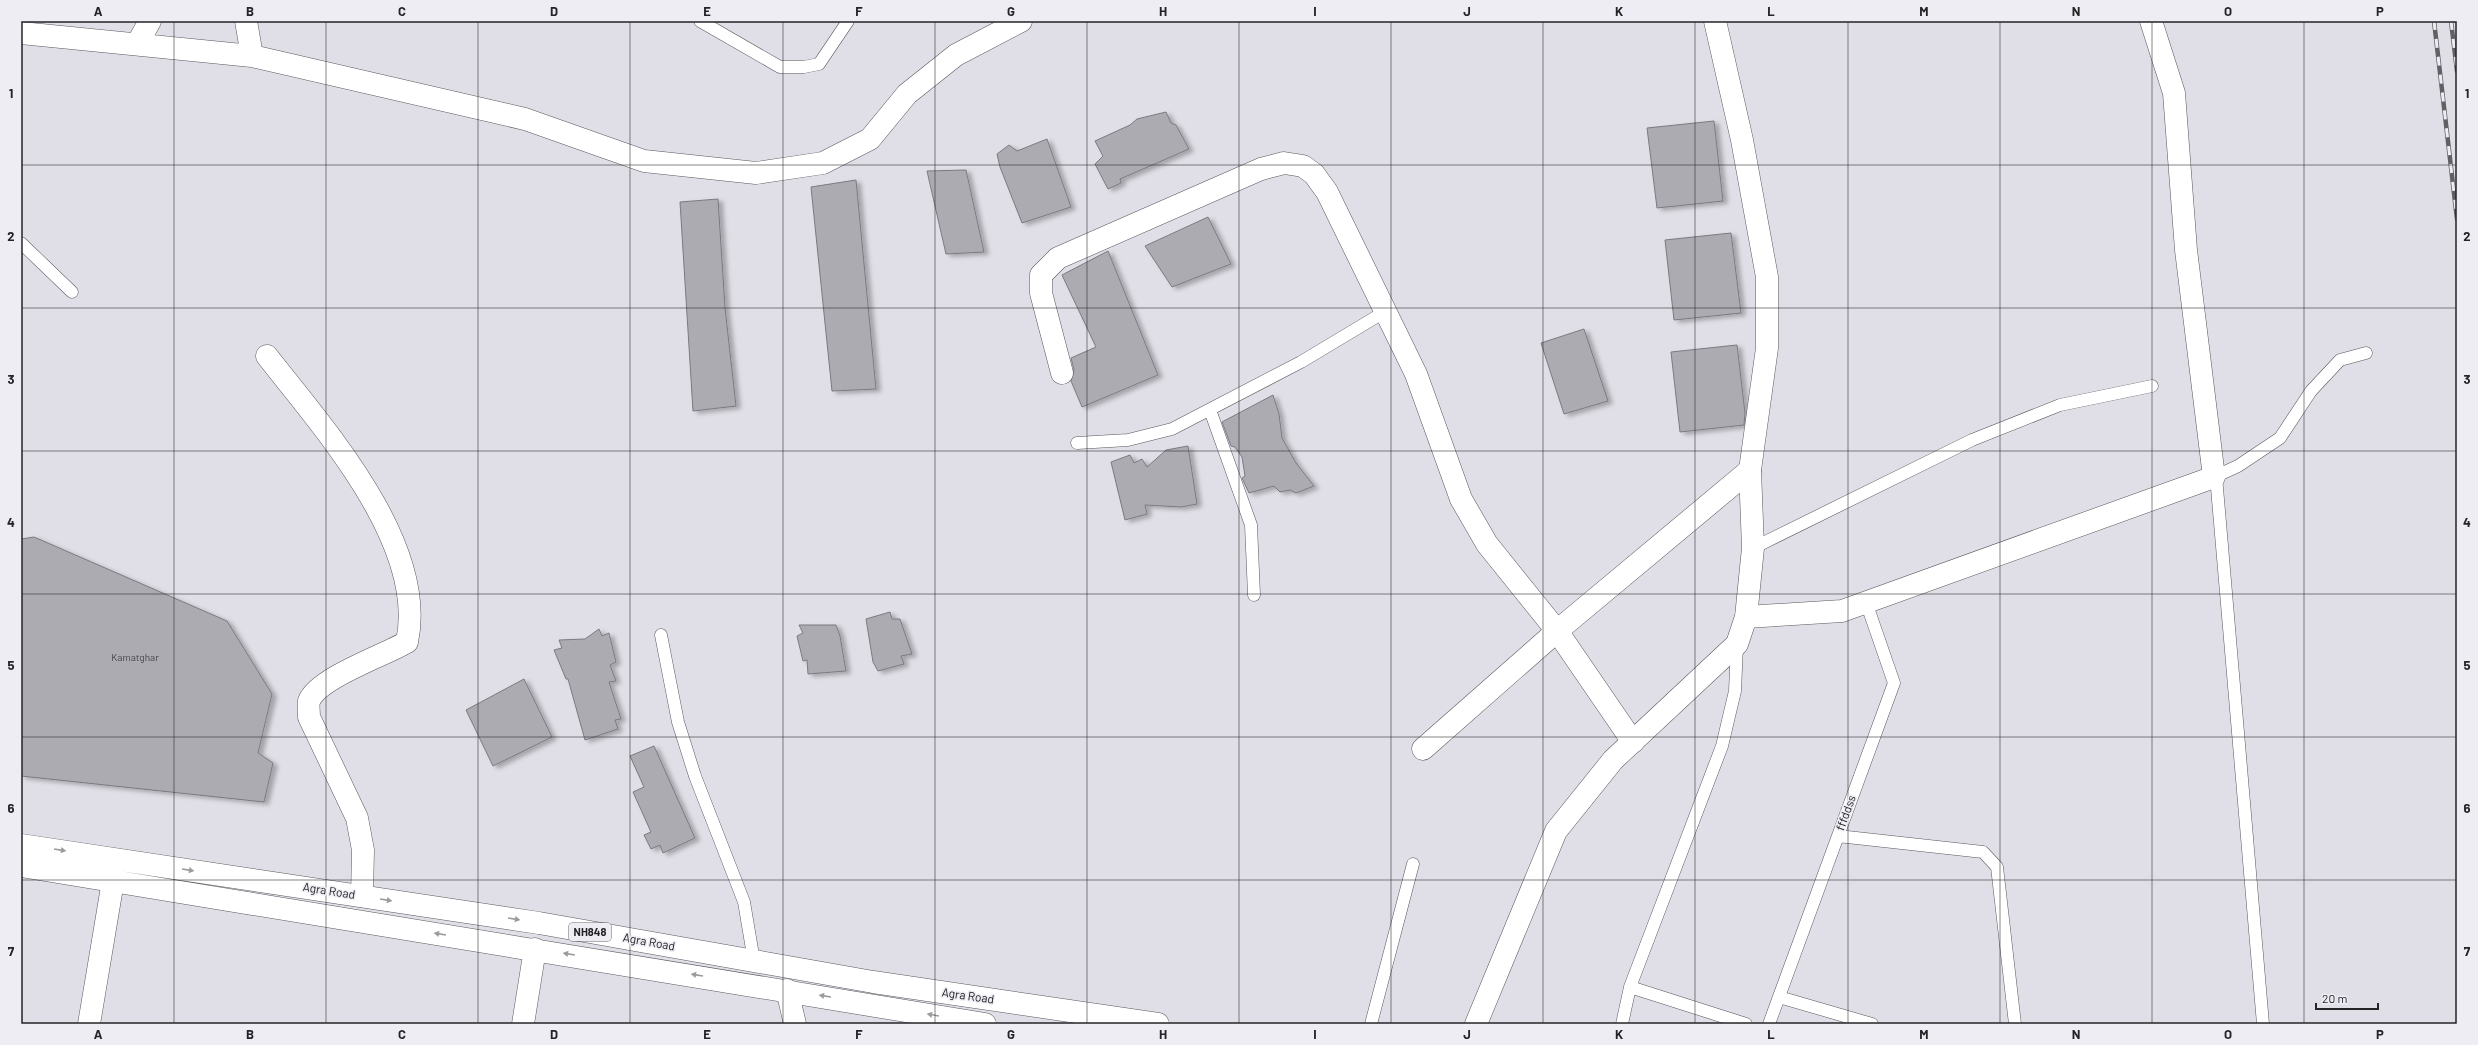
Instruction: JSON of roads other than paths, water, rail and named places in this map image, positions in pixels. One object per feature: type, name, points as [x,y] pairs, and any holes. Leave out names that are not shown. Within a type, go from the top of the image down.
[{"type":"main road","points":[[137,44],[150,21]]},
{"type":"main road","points":[[246,21],[252,56]]},
{"type":"main road","points":[[21,33],[48,28],[137,44],[252,56],[526,119],[644,161],[756,173],[823,163],[870,139],[907,94],[956,55],[1021,21]]},
{"type":"main road","points":[[1476,1024],[1556,831],[1613,760],[1737,644],[1746,617],[1753,548],[1750,470],[1767,348],[1767,277],[1742,140],[1715,21]]},
{"type":"main road","points":[[1746,617],[1842,612],[1866,602],[2215,477],[2186,250],[2174,93],[2151,21]]},
{"type":"main road","points":[[1062,373],[1041,293],[1041,274],[1058,258],[1260,169],[1284,163],[1303,166],[1314,174],[1327,192],[1416,374],[1461,499],[1487,544],[1557,631],[1633,742]]},
{"type":"main road","points":[[267,356],[334,442],[368,491],[403,564],[410,592],[411,624],[407,642],[341,674],[316,691],[309,702],[309,717],[356,818],[363,850],[362,896]]},
{"type":"main road","points":[[1423,749],[1557,631],[1750,470]]},
{"type":"main road","name":"Agra Road","points":[[21,845],[539,923],[872,982],[1158,1024]]},
{"type":"main road","name":"Agra Road","points":[[21,866],[787,990],[985,1024]]},
{"type":"main road","points":[[89,1024],[113,880]]},
{"type":"main road","points":[[523,1024],[535,949]]},
{"type":"main road","points":[[787,990],[795,1024]]},
{"type":"lane","points":[[700,21],[780,67],[804,67],[819,64],[848,21]]},
{"type":"lane","points":[[21,243],[72,292]]},
{"type":"lane","points":[[1077,443],[1128,440],[1172,429],[1301,362],[1386,311]]},
{"type":"lane","points":[[2263,1024],[2215,477],[2238,466],[2280,438],[2311,391],[2340,360],[2366,353]]},
{"type":"lane","points":[[1753,548],[1972,440],[2060,405],[2152,386]]},
{"type":"lane","points":[[1210,410],[1251,525],[1254,595]]},
{"type":"lane","name":"fffddss","points":[[1769,1024],[1894,683],[1866,602]]},
{"type":"lane","points":[[661,635],[678,722],[695,776],[744,902],[754,961]]},
{"type":"lane","points":[[1622,1024],[1630,987],[1722,746],[1735,691],[1737,644]]},
{"type":"lane","points":[[1838,836],[1984,852],[1997,867],[2015,1024]]},
{"type":"lane","points":[[1371,1024],[1413,864]]},
{"type":"lane","points":[[1630,987],[1746,1024]]},
{"type":"lane","points":[[1779,997],[1872,1024]]},
{"type":"railway","points":[[2434,21],[2457,219]]},
{"type":"railway","points":[[2451,21],[2457,71]]}]
